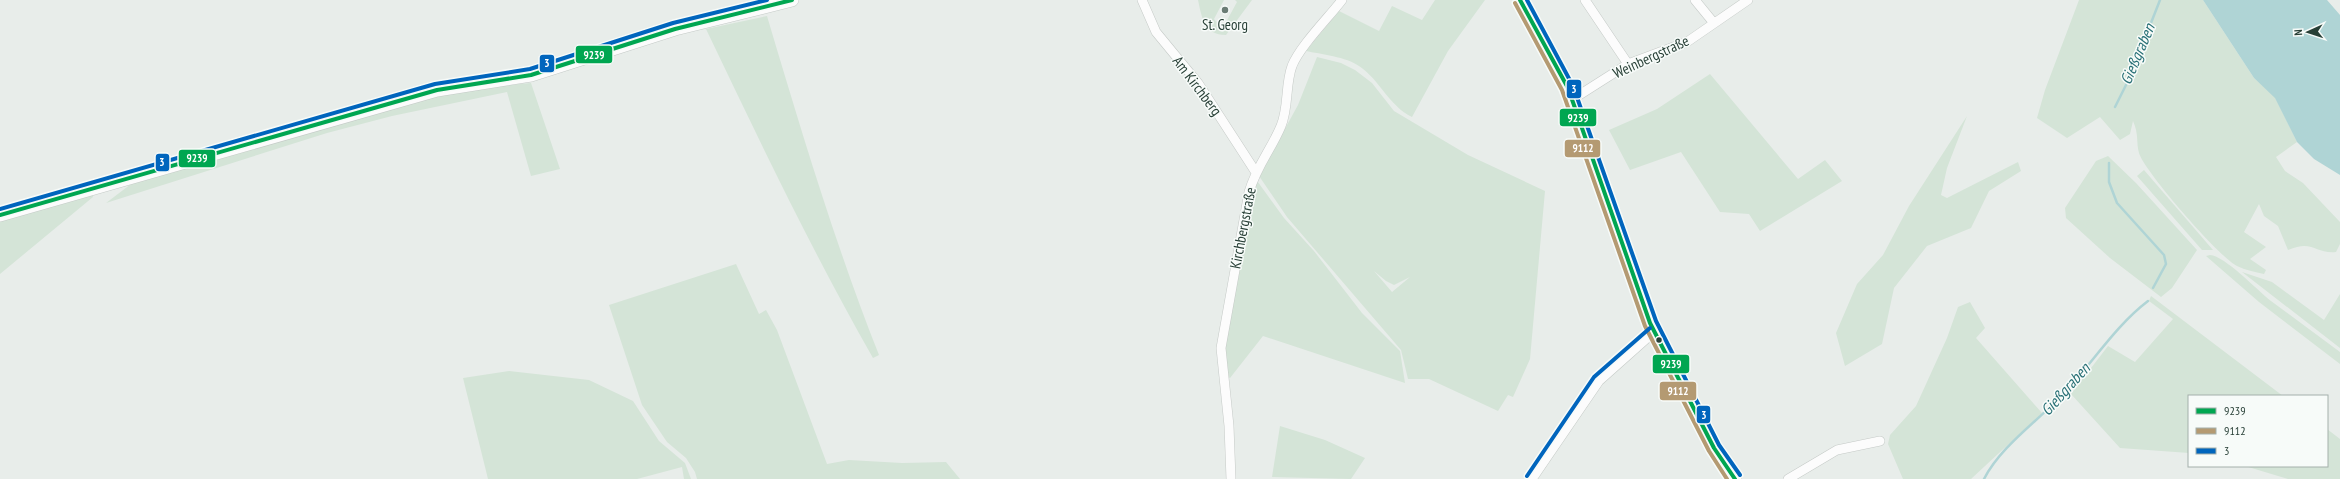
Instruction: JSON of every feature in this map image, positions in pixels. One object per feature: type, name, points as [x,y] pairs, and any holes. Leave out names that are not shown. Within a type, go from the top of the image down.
[{"type":"main road","points":[[0,215],[437,90],[531,75],[675,29],[792,0]]},
{"type":"main road","points":[[1520,0],[1572,99],[1654,332],[1714,448],[1724,465],[1735,479]]},
{"type":"street","name":"Am Kirchberg","points":[[1142,0],[1156,32],[1198,82],[1256,171]]},
{"type":"street","name":"Kirchbergstraße","points":[[1231,479],[1229,426],[1221,348],[1249,192],[1256,171],[1281,127],[1286,108],[1292,66],[1299,54],[1342,0]]},
{"type":"street","points":[[1585,0],[1628,64]]},
{"type":"street","points":[[1695,0],[1713,22]]},
{"type":"street","name":"Weinbergstraße","points":[[1572,99],[1628,64],[1687,42],[1713,22],[1748,0]]},
{"type":"street","points":[[1532,479],[1599,381],[1654,332]]},
{"type":"street","points":[[1788,479],[1837,450],[1880,441]]},
{"type":"green space","points":[[1198,0],[1224,0],[1214,19],[1220,26],[1222,23],[1225,24],[1237,2],[1235,0],[1252,0],[1226,35],[1213,32],[1205,24]]},
{"type":"green space","points":[[1435,0],[1485,0],[1448,51],[1412,117],[1397,106],[1373,78],[1359,66],[1341,58],[1306,51],[1339,11],[1379,31],[1392,6],[1422,20]]},
{"type":"green space","points":[[2079,0],[2203,0],[2254,78],[2275,97],[2297,142],[2276,157],[2285,171],[2303,183],[2340,222],[2340,244],[2336,252],[2323,251],[2309,246],[2296,247],[2288,250],[2278,226],[2264,216],[2259,204],[2244,232],[2266,247],[2250,259],[2266,270],[2264,274],[2237,266],[2215,248],[2154,177],[2139,153],[2136,130],[2133,121],[2130,134],[2120,140],[2100,117],[2067,138],[2037,118],[2045,90]]},
{"type":"green space","points":[[767,16],[833,229],[879,355],[873,358],[807,236],[706,29]]},
{"type":"green space","points":[[1317,57],[1341,63],[1355,70],[1372,83],[1394,111],[1468,155],[1545,191],[1530,359],[1513,397],[1508,395],[1498,411],[1429,379],[1408,379],[1401,350],[1287,217],[1259,176],[1298,105]],"holes":[[[1374,271],[1386,281],[1394,285],[1410,277],[1392,292]]]},
{"type":"green space","points":[[1710,74],[1798,179],[1825,160],[1842,181],[1760,231],[1749,214],[1720,212],[1681,152],[1630,170],[1609,130],[1657,109]]},
{"type":"green space","points":[[531,83],[560,169],[531,176],[507,92],[392,116],[327,133],[106,203],[135,181],[331,122],[430,98],[481,89]]},
{"type":"green space","points":[[1967,116],[1947,168],[1941,195],[1947,198],[2018,162],[2021,171],[1989,191],[1971,228],[1927,246],[1894,288],[1882,344],[1845,366],[1836,333],[1857,284],[1883,255],[1909,206]]},
{"type":"green space","points":[[2108,156],[2136,183],[2197,250],[2172,288],[2161,297],[2110,258],[2066,218],[2065,208],[2096,161]]},
{"type":"green space","points":[[2144,170],[2213,250],[2202,250],[2137,176]]},
{"type":"green space","points":[[1255,178],[1284,218],[1314,251],[1362,313],[1400,351],[1405,383],[1263,336],[1230,378],[1226,376],[1226,333]]},
{"type":"green space","points":[[93,190],[93,197],[0,274],[0,218]]},
{"type":"green space","points":[[2210,255],[2224,261],[2271,301],[2340,352],[2340,364],[2259,302],[2206,256]]},
{"type":"green space","points":[[736,264],[759,314],[766,310],[777,330],[827,464],[849,460],[902,463],[946,462],[960,479],[697,479],[695,472],[686,458],[667,442],[642,405],[609,305]]},
{"type":"green space","points":[[2242,272],[2272,282],[2324,320],[2340,294],[2340,348]]},
{"type":"green space","points":[[2151,296],[2282,395],[2188,395],[2188,453],[2120,448],[2071,394],[2108,346],[2135,362],[2173,319],[2149,301]]},
{"type":"green space","points":[[1970,302],[1985,328],[1976,338],[2042,413],[1971,479],[1903,479],[1888,444],[1890,435],[1916,406],[1947,338],[1958,307]]},
{"type":"green space","points":[[509,371],[589,380],[633,401],[659,441],[685,463],[691,479],[684,479],[682,467],[637,479],[488,479],[463,378]]},
{"type":"green space","points":[[1280,426],[1325,440],[1365,458],[1351,479],[1272,477]]},
{"type":"green space","points":[[2328,430],[2340,439],[2340,479],[2288,479],[2248,467],[2328,467]]},
{"type":"water","points":[[2203,0],[2327,0],[2340,15],[2340,175],[2314,159],[2297,142],[2275,98],[2254,78]]},
{"type":"waterway","name":"Gießgraben","points":[[2115,107],[2129,79],[2160,0]]},
{"type":"waterway","name":"Gießgraben","points":[[2109,163],[2109,182],[2117,203],[2164,255],[2166,264],[2153,288]]},
{"type":"waterway","name":"Gießgraben","points":[[1984,479],[1991,467],[2010,445],[2062,395],[2124,322],[2148,301]]},
{"type":"transit line","name":"3","points":[[0,209],[435,84],[530,69],[673,23],[767,0]]},
{"type":"transit line","name":"9239","points":[[0,215],[437,90],[531,75],[675,29],[792,0]]},
{"type":"transit line","name":"9239","points":[[1520,0],[1568,88],[1650,323],[1714,448],[1735,479]]},
{"type":"transit line","name":"3","points":[[1527,0],[1573,86],[1656,321],[1719,445],[1740,475]]},
{"type":"transit line","name":"9112","points":[[1515,3],[1562,90],[1645,326],[1709,451],[1727,479]]},
{"type":"transit line","name":"3","points":[[1527,476],[1594,377],[1650,328]]},
{"type":"place","name":"St. Georg","points":[[1225,10]]}]
